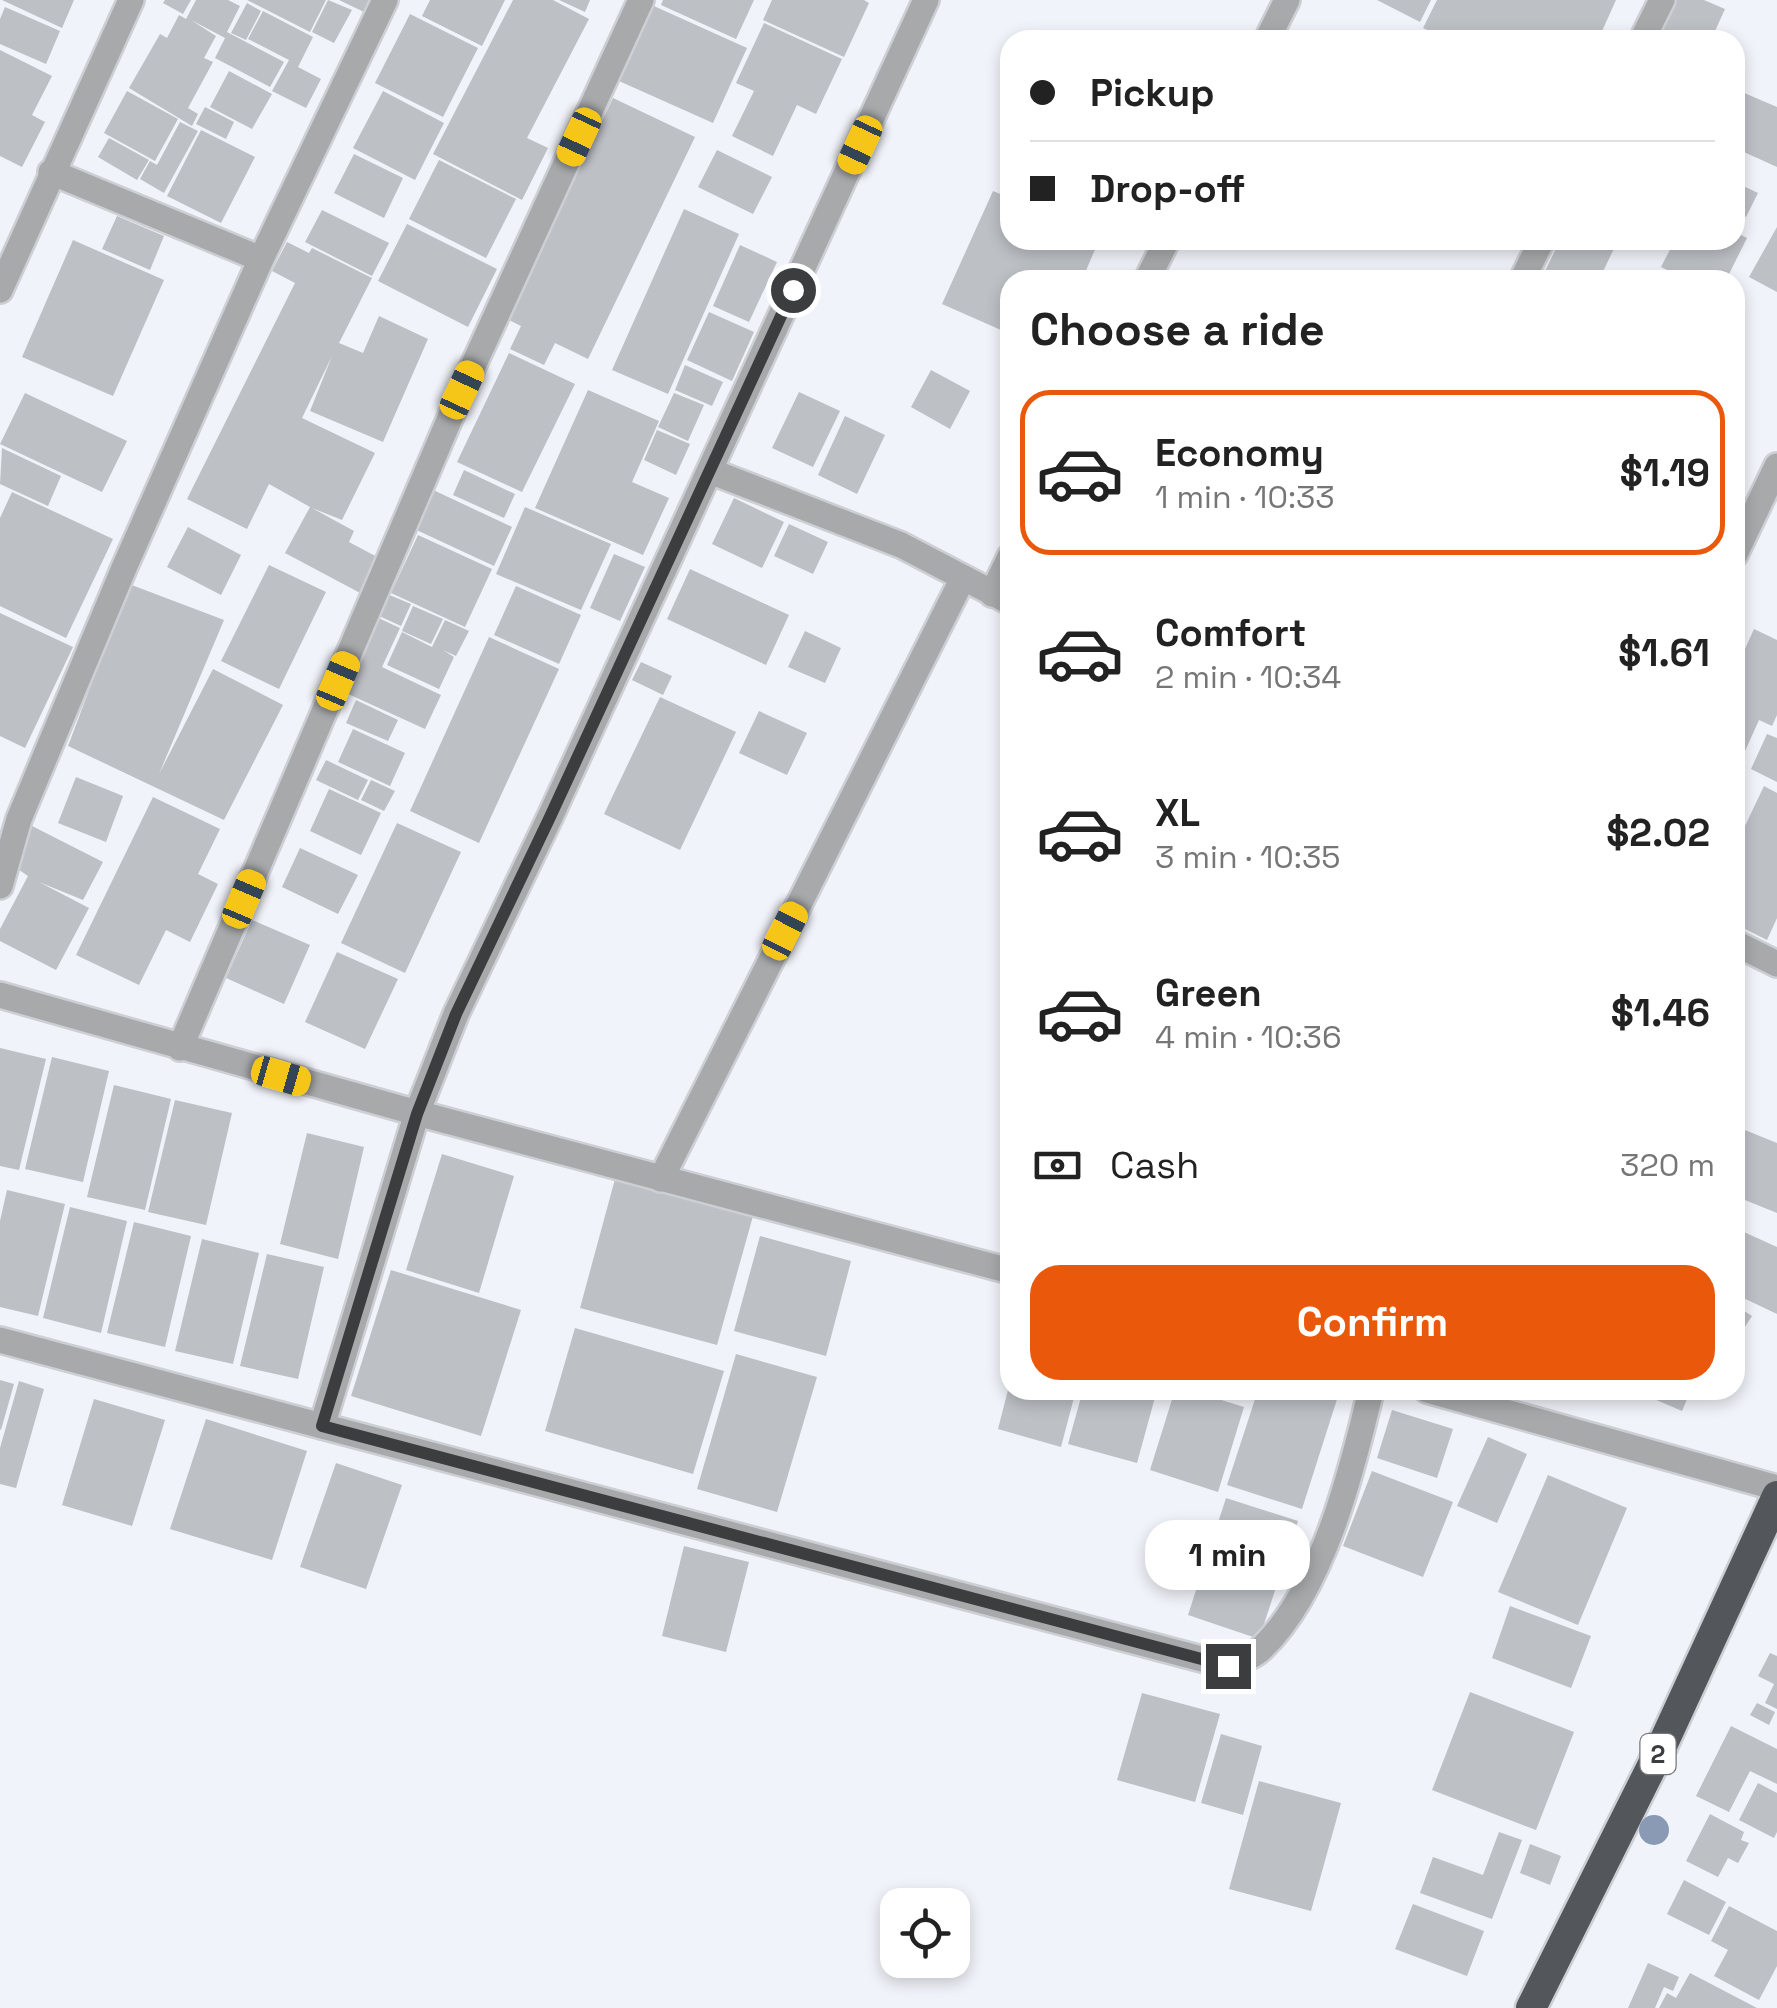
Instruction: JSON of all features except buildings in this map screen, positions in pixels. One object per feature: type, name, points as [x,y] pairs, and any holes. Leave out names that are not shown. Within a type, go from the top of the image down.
[{"type":"highway","name":"2","points":[[1531,2008],[1661,1748],[1777,1496]]},
{"type":"street","points":[[0,290],[131,0]]},
{"type":"street","points":[[0,886],[20,819],[124,568],[261,259],[385,0]]},
{"type":"street","points":[[180,1048],[462,390],[642,0]]},
{"type":"street","points":[[322,1426],[417,1114],[456,1014],[926,0]]},
{"type":"street","points":[[1272,30],[1287,0]]},
{"type":"street","points":[[1647,30],[1662,0]]},
{"type":"street","points":[[51,172],[261,259]]},
{"type":"street","points":[[1745,533],[1777,466]]},
{"type":"street","points":[[710,471],[901,545],[1000,597]]},
{"type":"street","points":[[661,1178],[963,578]]},
{"type":"street","points":[[1745,947],[1777,964]]},
{"type":"street","points":[[0,995],[417,1114],[1000,1269]]},
{"type":"street","points":[[0,1340],[1228,1666],[1259,1652],[1296,1609],[1349,1485],[1369,1400]]},
{"type":"street","points":[[1462,1400],[1777,1488]]},
{"type":"route","points":[[793,290],[456,1014],[417,1114],[322,1426],[1228,1666]]}]
